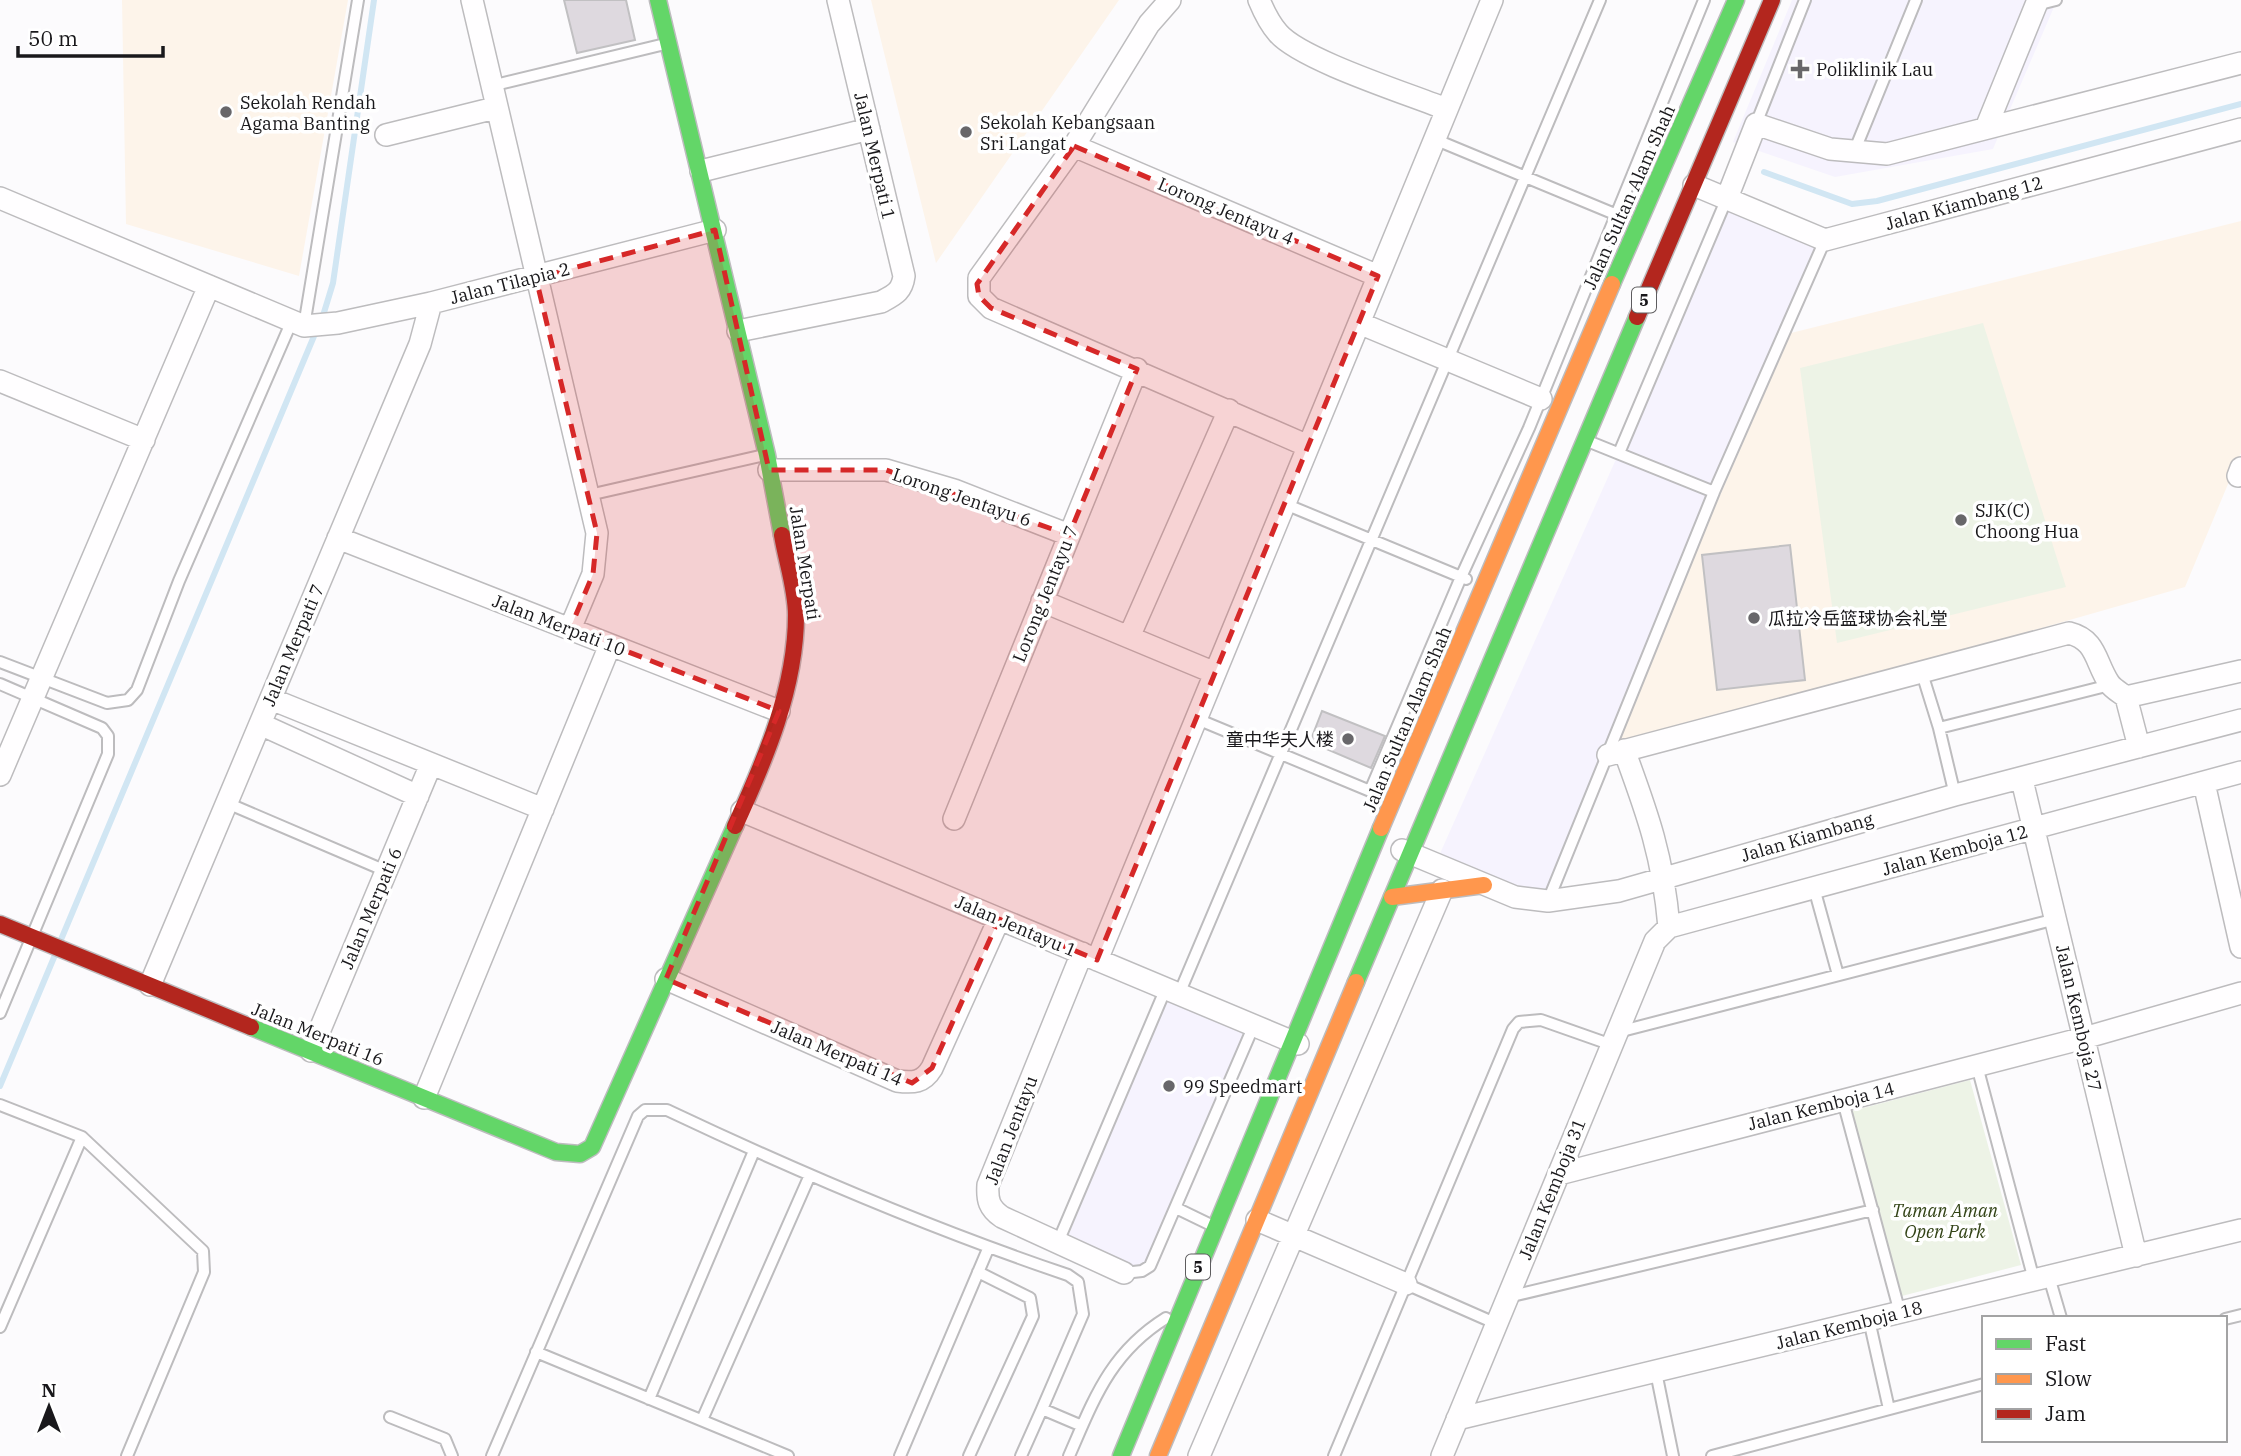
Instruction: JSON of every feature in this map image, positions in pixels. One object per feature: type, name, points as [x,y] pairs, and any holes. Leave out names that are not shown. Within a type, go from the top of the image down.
[{"type":"main road","name":"Jalan Sultan Alam Shah","points":[[1121,1456],[1291,1041],[1736,0]]},
{"type":"main road","name":"5","points":[[1158,1456],[1516,600],[1773,0]]},
{"type":"main road","name":"Jalan Merpati","points":[[592,1147],[742,811],[779,712],[796,636],[796,612],[768,463],[669,43],[662,1]]},
{"type":"main road","points":[[1392,897],[1485,885]]},
{"type":"main road","name":"Jalan Merpati 16","points":[[0,924],[556,1152],[580,1154],[592,1147]]},
{"type":"street","points":[[472,0],[495,108],[597,533],[597,555],[593,574],[570,629]]},
{"type":"street","name":"Jalan Merpati 1","points":[[738,331],[881,302],[899,292],[904,276],[838,0]]},
{"type":"street","points":[[1170,0],[1149,24],[1074,146],[979,278],[979,296],[991,308],[1308,446]]},
{"type":"street","points":[[1259,0],[1278,34],[1291,45],[1318,59],[1446,109]]},
{"type":"street","name":"Jalan Jentayu","points":[[1124,1273],[995,1212],[987,1196],[988,1185],[1197,719],[1492,0]]},
{"type":"street","points":[[1986,128],[2043,2]]},
{"type":"street","points":[[1727,198],[1756,124],[1830,149],[1887,154],[2241,63]]},
{"type":"street","points":[[386,135],[495,108]]},
{"type":"street","points":[[701,171],[869,129]]},
{"type":"street","name":"Jalan Kiambang 12","points":[[1825,240],[2241,129]]},
{"type":"street","name":"Lorong Jentayu 4","points":[[1074,146],[1378,276]]},
{"type":"street","points":[[1693,184],[1825,240]]},
{"type":"street","points":[[0,198],[297,324]]},
{"type":"street","name":"Jalan Tilapia 2","points":[[297,324],[338,323],[432,303],[715,230]]},
{"type":"street","points":[[0,775],[209,286]]},
{"type":"street","name":"Jalan Merpati 7","points":[[150,985],[423,337],[432,303]]},
{"type":"street","points":[[1359,323],[1541,399]]},
{"type":"street","name":"Lorong Jentayu 7","points":[[954,819],[1136,369]]},
{"type":"street","points":[[0,381],[144,440]]},
{"type":"street","points":[[1129,637],[1229,410]]},
{"type":"street","name":"Lorong Jentayu 6","points":[[768,463],[886,470],[954,490],[1069,535]]},
{"type":"street","name":"Jalan Merpati 10","points":[[338,538],[779,712]]},
{"type":"street","points":[[1484,587],[1516,600]]},
{"type":"street","points":[[1042,601],[1215,673]]},
{"type":"street","points":[[1669,927],[1664,879],[1653,829],[1616,752],[2069,633],[2082,636],[2092,646],[2118,691],[2139,747]]},
{"type":"street","points":[[424,1098],[610,645]]},
{"type":"street","points":[[2118,691],[2241,671]]},
{"type":"street","points":[[271,699],[543,808]]},
{"type":"street","name":"Jalan Kiambang","points":[[1377,839],[1515,897],[1548,901],[1619,891],[1955,795],[2022,780],[2241,720]]},
{"type":"street","points":[[260,724],[418,796]]},
{"type":"street","name":"Jalan Merpati 6","points":[[311,1051],[431,764]]},
{"type":"street","name":"Jalan Kemboja 12","points":[[1669,927],[2241,772]]},
{"type":"street","name":"Jalan Kemboja 27","points":[[2022,780],[2136,1256]]},
{"type":"street","points":[[2204,783],[2235,889],[2241,947]]},
{"type":"street","name":"Jalan Jentayu 1","points":[[742,811],[1325,1055]]},
{"type":"street","points":[[1199,1456],[1442,890]]},
{"type":"street","name":"Jalan Merpati 14","points":[[666,979],[897,1081],[912,1083],[927,1076],[932,1068],[999,919]]},
{"type":"street","name":"Jalan Kemboja 31","points":[[1442,1456],[1655,941],[1669,927]]},
{"type":"street","name":"Jalan Kemboja 14","points":[[1559,1174],[2084,1038],[2241,993]]},
{"type":"street","points":[[1257,1220],[1406,1284]]},
{"type":"street","name":"Jalan Kemboja 18","points":[[1457,1419],[2241,1230]]},
{"type":"lane","points":[[0,684],[38,688],[107,704],[128,700],[137,690],[180,581],[297,324],[358,0]]},
{"type":"lane","points":[[1058,1242],[1281,754],[1600,0]]},
{"type":"lane","points":[[1370,791],[1461,577],[1541,399],[1704,0]]},
{"type":"lane","points":[[1756,124],[1805,0]]},
{"type":"lane","points":[[1854,152],[1916,0]]},
{"type":"lane","points":[[491,86],[669,43]]},
{"type":"lane","points":[[1434,139],[1638,224]]},
{"type":"lane","points":[[1619,453],[1727,198]]},
{"type":"lane","points":[[1548,901],[1616,752],[1714,492],[1825,240]]},
{"type":"lane","points":[[1585,440],[1714,492]]},
{"type":"lane","points":[[589,495],[768,463]]},
{"type":"lane","points":[[1285,504],[1484,587]]},
{"type":"lane","points":[[0,662],[102,728],[109,743],[108,754],[0,1013]]},
{"type":"lane","points":[[1920,670],[1939,728],[1955,795]]},
{"type":"lane","points":[[1939,728],[2118,691]]},
{"type":"lane","points":[[1197,719],[1393,801]]},
{"type":"lane","points":[[227,803],[386,871]]},
{"type":"lane","points":[[1814,888],[1838,975]]},
{"type":"lane","points":[[1334,1456],[1513,1029],[1519,1022],[1541,1020],[1615,1038],[1838,975],[2056,919]]},
{"type":"lane","points":[[1124,1273],[1142,1271],[1150,1266],[1254,1025]]},
{"type":"lane","points":[[1977,1066],[2041,1279],[2060,1316]]},
{"type":"lane","points":[[1843,1101],[1900,1313]]},
{"type":"lane","points":[[2,1105],[82,1137],[190,1235],[203,1251],[206,1261],[197,1292],[127,1456]]},
{"type":"lane","points":[[492,1456],[638,1116],[645,1110],[667,1110],[810,1175],[988,1249],[1068,1275],[1078,1282],[1083,1314],[1021,1456]]},
{"type":"lane","points":[[0,1327],[82,1137]]},
{"type":"lane","points":[[649,1399],[754,1151]]},
{"type":"lane","points":[[702,1420],[810,1175]]},
{"type":"lane","points":[[1176,1208],[1215,1227]]},
{"type":"lane","points":[[1508,1297],[1872,1210]]},
{"type":"lane","points":[[900,1456],[988,1249]]},
{"type":"lane","points":[[969,1456],[1033,1316],[1030,1298],[978,1272]]},
{"type":"lane","points":[[1406,1284],[1497,1324]]},
{"type":"lane","points":[[1069,1456],[1099,1386],[1128,1348],[1151,1328],[1181,1309]]},
{"type":"lane","points":[[1869,1320],[1889,1409]]},
{"type":"lane","points":[[536,1352],[788,1456]]},
{"type":"lane","points":[[1656,1371],[1672,1456]]},
{"type":"lane","points":[[1712,1456],[1982,1385]]},
{"type":"lane","points":[[1042,1409],[1082,1426]]},
{"type":"lane","points":[[390,1416],[445,1439],[452,1456]]},
{"type":"highlighted area","points":[[1074,146],[1378,276],[1097,960],[999,919],[932,1068],[912,1083],[666,979],[779,711],[570,629],[593,574],[597,533],[536,278],[715,230],[769,470],[886,470],[1069,535],[1137,369],[991,308],[979,296],[977,284]]},
{"type":"shaded area","name":"Sekolah Rendah Agama Banting","points":[[122,0],[348,0],[299,276],[126,224]]},
{"type":"shaded area","name":"Sekolah Kebangsaan Sri Langat","points":[[871,0],[1119,0],[936,263]]},
{"type":"shaded area","points":[[1792,0],[2057,0],[1993,149],[1835,177],[1733,142]]},
{"type":"shaded area","points":[[1729,206],[1816,245],[1546,892],[1515,890],[1438,858]]},
{"type":"shaded area","name":"SJK(C) Choong Hua","points":[[2241,221],[2241,453],[2185,587],[1608,752],[1791,333]]},
{"type":"shaded area","points":[[1166,996],[1246,1028],[1148,1263],[1130,1267],[1067,1239]]},
{"type":"green space","points":[[1983,323],[2066,587],[1837,643],[1800,368]]},
{"type":"green space","name":"Taman Aman Open Park","points":[[1970,1080],[2021,1265],[1902,1296],[1852,1111]]},
{"type":"building","points":[[564,0],[626,0],[635,40],[577,53]]},
{"type":"building","name":"瓜拉冷岳篮球协会礼堂","points":[[1790,545],[1805,680],[1717,690],[1702,555]]},
{"type":"building","name":"童中华夫人楼","points":[[1322,711],[1385,736],[1371,768],[1310,742]]},
{"type":"waterway","points":[[322,319],[333,283],[374,0]]},
{"type":"waterway","points":[[1764,172],[1852,204],[1877,201],[2241,104]]},
{"type":"waterway","points":[[60,942],[317,329]]},
{"type":"waterway","points":[[0,1086],[55,955]]},
{"type":"traffic: fast","points":[[658,0],[767,455],[782,535]]},
{"type":"traffic: fast","points":[[1612,284],[1736,0]]},
{"type":"traffic: fast","points":[[1356,982],[1637,317]]},
{"type":"traffic: fast","points":[[251,1027],[556,1152],[580,1154],[592,1147],[735,826]]},
{"type":"traffic: fast","points":[[1121,1456],[1381,828]]},
{"type":"traffic: slow","points":[[1381,828],[1612,284]]},
{"type":"traffic: slow","points":[[1392,897],[1484,885]]},
{"type":"traffic: slow","points":[[1158,1456],[1356,982]]},
{"type":"traffic: jam","points":[[1637,317],[1772,0]]},
{"type":"traffic: jam","points":[[735,826],[777,723],[791,669],[796,605],[782,535]]},
{"type":"traffic: jam","points":[[0,924],[251,1027]]},
{"type":"place","name":"Poliklinik Lau","points":[[1800,69]]},
{"type":"place","name":"Sekolah Rendah Agama Banting","points":[[226,112]]},
{"type":"place","name":"Sekolah Kebangsaan Sri Langat","points":[[966,132]]},
{"type":"place","name":"SJK(C) Choong Hua","points":[[1961,520]]},
{"type":"place","name":"瓜拉冷岳篮球协会礼堂","points":[[1754,618]]},
{"type":"place","name":"童中华夫人楼","points":[[1348,739]]},
{"type":"place","name":"99 Speedmart","points":[[1169,1086]]}]
